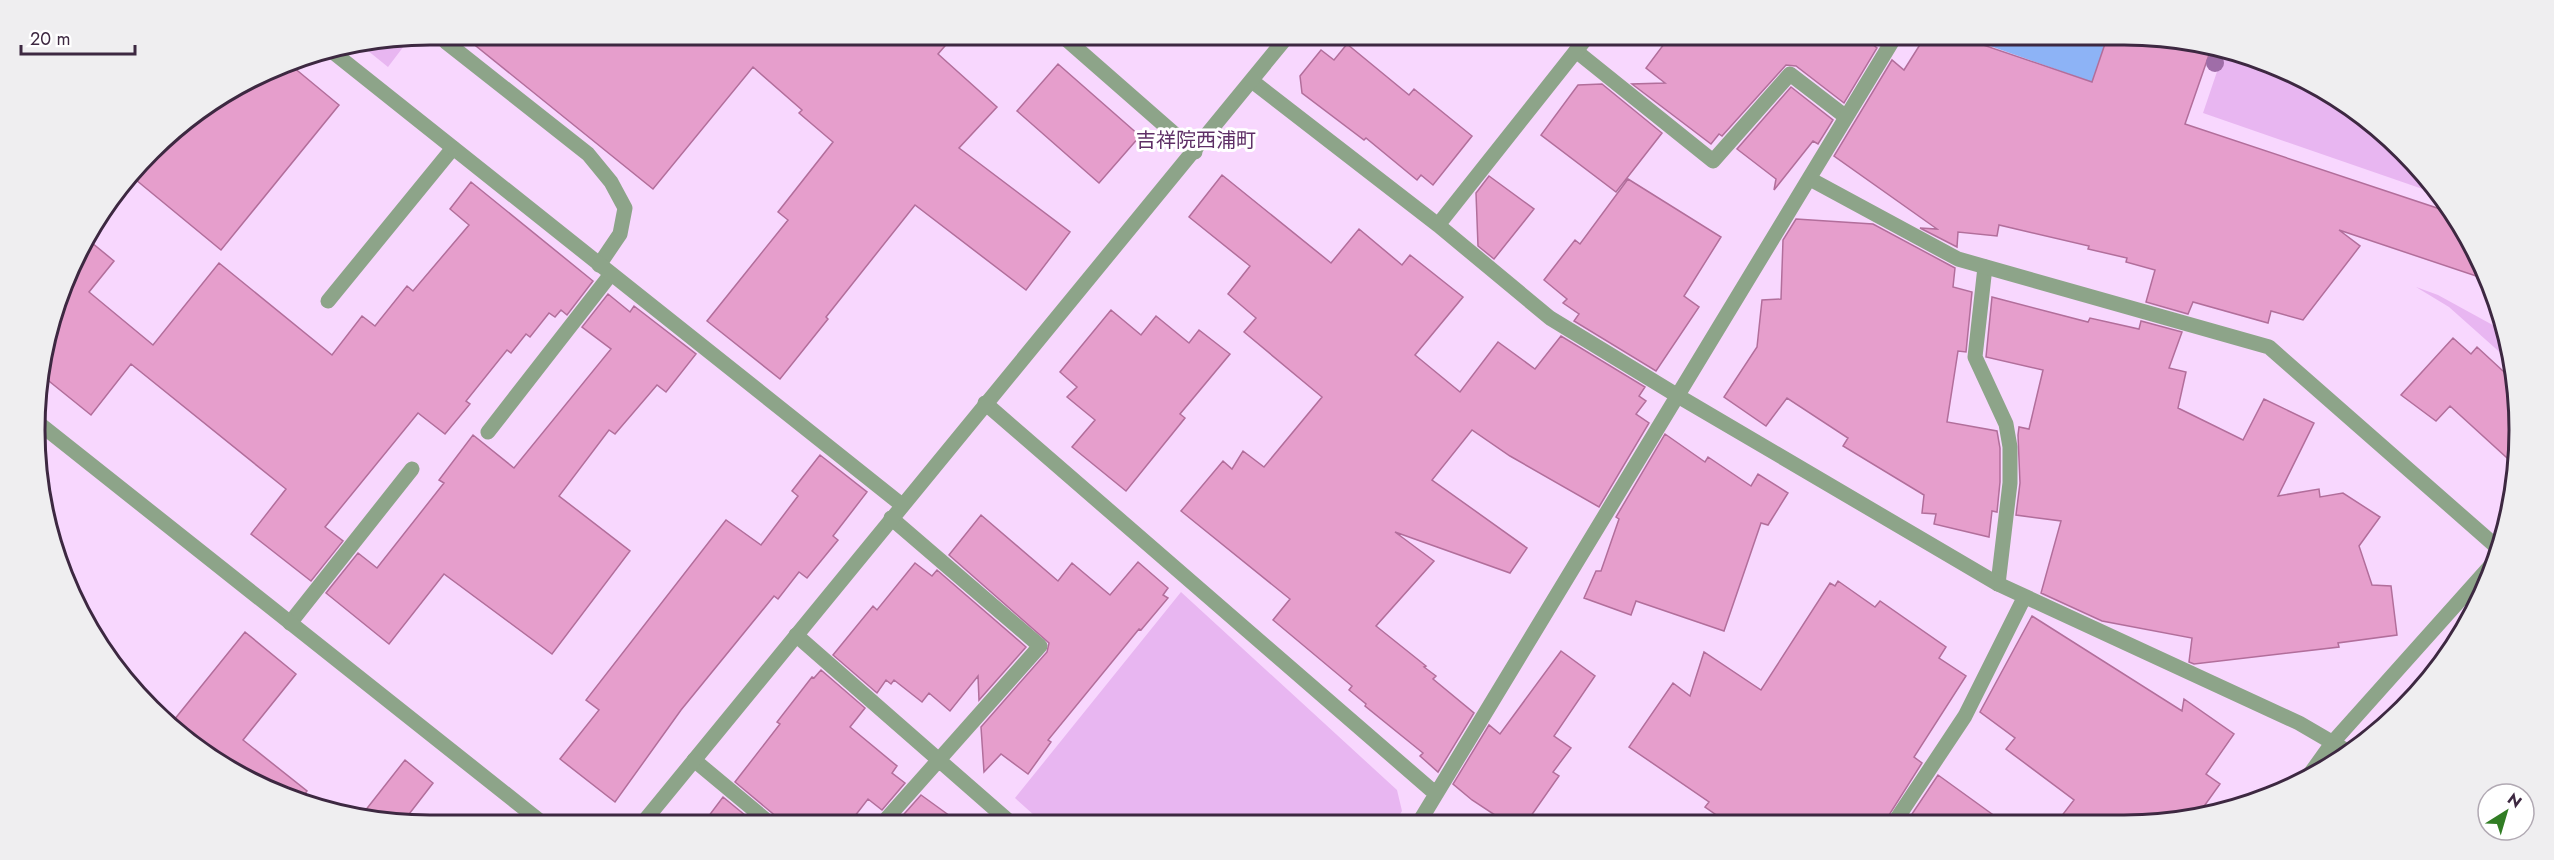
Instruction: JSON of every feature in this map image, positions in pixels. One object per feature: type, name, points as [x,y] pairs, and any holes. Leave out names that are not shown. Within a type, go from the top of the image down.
[{"type":"street","points":[[450,45],[588,154],[611,182],[625,208],[620,234],[605,270],[488,432]]},
{"type":"street","points":[[1073,45],[1195,152]]},
{"type":"street","points":[[649,815],[985,403],[1281,45]]},
{"type":"street","points":[[1437,225],[1581,45]]},
{"type":"street","points":[[1423,815],[1890,45]]},
{"type":"street","points":[[1576,51],[1713,160],[1790,74],[1846,117]]},
{"type":"street","points":[[338,56],[902,505]]},
{"type":"street","points":[[1252,81],[1437,225],[1550,318],[1998,584],[2024,598],[2299,723],[2341,747]]},
{"type":"street","points":[[328,301],[453,148]]},
{"type":"street","points":[[1810,179],[1958,260],[2269,347],[2492,543]]},
{"type":"street","points":[[1985,267],[1975,357],[2006,424],[2010,447],[2010,483],[1998,584]]},
{"type":"street","points":[[985,403],[1436,794]]},
{"type":"street","points":[[45,428],[532,815]]},
{"type":"street","points":[[290,623],[412,469]]},
{"type":"street","points":[[889,815],[1040,646],[891,518]]},
{"type":"street","points":[[2319,761],[2333,742],[2479,578]]},
{"type":"street","points":[[1899,815],[1965,716],[2024,598]]},
{"type":"street","points":[[796,635],[1002,815]]},
{"type":"street","points":[[694,760],[760,815]]},
{"type":"shaded area","points":[[404,46],[388,67],[367,50]]},
{"type":"shaded area","points":[[2222,57],[2248,65],[2294,85],[2338,110],[2378,141],[2424,189],[2203,113]]},
{"type":"shaded area","points":[[2416,287],[2438,295],[2495,326],[2502,354],[2449,307]]},
{"type":"shaded area","points":[[1181,592],[1397,790],[1402,811],[1400,815],[1034,815],[1015,798]]},
{"type":"water","points":[[1987,45],[2105,45],[2092,82]]},
{"type":"building","points":[[475,45],[946,45],[938,54],[997,107],[959,148],[1070,232],[1026,290],[915,205],[780,379],[707,321],[788,220],[778,212],[833,142],[799,113],[802,110],[753,67],[653,189]]},
{"type":"building","points":[[1348,45],[1409,95],[1414,89],[1472,136],[1433,185],[1421,175],[1417,180],[1366,138],[1364,140],[1302,93],[1300,76],[1321,50],[1334,60]]},
{"type":"building","points":[[1663,45],[1873,45],[1877,48],[1844,103],[1796,66],[1786,65],[1722,136],[1719,134],[1711,144],[1632,84],[1665,83],[1646,68]]},
{"type":"building","points":[[1920,45],[1983,45],[2092,82],[2105,45],[2174,48],[2209,54],[2185,124],[2438,208],[2477,276],[2339,230],[2360,246],[2303,320],[2271,311],[2268,323],[2193,302],[2188,314],[2146,302],[2155,270],[2126,262],[2127,258],[2088,249],[2089,246],[1999,225],[1997,236],[1958,232],[1957,247],[1920,228],[1937,229],[1834,156],[1892,60],[1904,70]]},
{"type":"building","points":[[1058,64],[1140,136],[1099,183],[1017,111]]},
{"type":"building","points":[[296,69],[339,105],[221,250],[137,181],[176,141],[216,110],[260,85]]},
{"type":"building","points":[[1602,84],[1662,133],[1616,192],[1541,135],[1578,85]]},
{"type":"building","points":[[1791,87],[1833,120],[1818,144],[1813,141],[1774,190],[1776,179],[1737,149]]},
{"type":"building","points":[[1222,175],[1331,263],[1359,229],[1402,265],[1410,255],[1463,297],[1415,355],[1460,392],[1498,342],[1535,369],[1561,336],[1645,387],[1639,396],[1646,401],[1636,414],[1649,423],[1599,507],[1510,456],[1472,430],[1432,480],[1527,548],[1510,573],[1395,532],[1434,561],[1376,626],[1426,666],[1424,667],[1436,676],[1433,679],[1474,713],[1438,772],[1420,756],[1423,753],[1365,706],[1366,704],[1349,690],[1352,686],[1273,620],[1290,599],[1181,511],[1223,461],[1232,469],[1243,451],[1264,467],[1322,397],[1244,332],[1256,318],[1228,294],[1250,266],[1189,217]]},
{"type":"building","points":[[1489,176],[1534,209],[1494,259],[1478,246],[1476,193]]},
{"type":"building","points":[[1628,179],[1721,237],[1684,296],[1699,307],[1656,371],[1574,321],[1579,314],[1563,303],[1567,299],[1544,280],[1575,240],[1580,244]]},
{"type":"building","points":[[471,182],[593,281],[567,315],[561,310],[555,317],[549,313],[530,337],[526,334],[511,353],[507,350],[466,401],[470,404],[445,434],[418,413],[325,527],[343,541],[311,581],[251,534],[286,489],[131,364],[91,415],[48,380],[65,306],[93,244],[114,261],[89,292],[153,345],[219,263],[332,355],[362,316],[375,326],[407,286],[413,291],[469,225],[450,209]]},
{"type":"building","points":[[1796,219],[1873,224],[1955,268],[1953,287],[1972,292],[1966,352],[1958,351],[1947,422],[1997,431],[2000,448],[2000,482],[1997,512],[1992,511],[1989,537],[1934,524],[1936,514],[1922,513],[1924,495],[1843,446],[1848,438],[1787,398],[1766,426],[1724,397],[1757,347],[1762,300],[1781,299],[1783,240]]},
{"type":"building","points":[[608,294],[630,312],[634,306],[696,354],[666,392],[657,385],[615,434],[609,430],[559,496],[630,551],[552,654],[444,574],[389,644],[326,593],[358,553],[377,568],[444,483],[439,480],[473,435],[514,468],[611,349],[582,327]]},
{"type":"building","points":[[1992,297],[2088,322],[2090,318],[2139,329],[2141,321],[2182,332],[2169,368],[2186,372],[2178,408],[2243,440],[2264,399],[2314,423],[2278,496],[2319,489],[2320,497],[2343,493],[2380,517],[2359,546],[2372,585],[2391,586],[2397,635],[2338,643],[2339,647],[2194,664],[2189,662],[2192,638],[2102,621],[2041,593],[2061,521],[2016,515],[2020,483],[2019,427],[2029,429],[2043,370],[1986,357]]},
{"type":"building","points":[[1111,310],[1141,335],[1156,316],[1189,343],[1199,330],[1230,354],[1180,414],[1185,418],[1126,491],[1072,447],[1095,420],[1067,397],[1077,387],[1060,372]]},
{"type":"building","points":[[2453,338],[2471,354],[2477,347],[2505,373],[2509,430],[2508,459],[2450,406],[2436,421],[2401,395]]},
{"type":"building","points":[[1665,434],[1705,462],[1708,457],[1751,486],[1758,474],[1788,493],[1768,525],[1761,523],[1724,631],[1636,601],[1631,615],[1584,598],[1596,571],[1601,571],[1619,519],[1616,517]]},
{"type":"building","points":[[820,455],[867,492],[833,536],[838,540],[807,578],[799,572],[778,599],[774,596],[681,710],[615,802],[560,759],[599,710],[586,700],[726,520],[761,545],[798,496],[792,491]]},
{"type":"building","points":[[981,515],[1058,581],[1072,563],[1110,595],[1138,562],[1168,588],[1163,595],[1168,598],[1141,630],[1139,629],[1048,740],[1051,742],[1028,774],[1001,754],[984,772],[981,727],[1047,652],[1049,643],[949,555]]},
{"type":"building","points":[[915,563],[932,576],[937,570],[1026,647],[979,700],[978,676],[950,711],[929,693],[922,702],[894,680],[891,684],[886,680],[877,693],[833,655],[873,606],[877,610]]},
{"type":"building","points":[[1838,581],[1875,607],[1880,601],[1946,647],[1939,658],[1966,676],[1914,757],[1922,763],[1889,815],[1716,815],[1705,807],[1709,802],[1629,747],[1673,683],[1690,696],[1704,652],[1761,690],[1830,583],[1835,586]]},
{"type":"building","points":[[2032,616],[2182,711],[2184,699],[2234,734],[2206,774],[2220,784],[2204,807],[2149,814],[2062,815],[2074,800],[2006,749],[2015,738],[1980,712]]},
{"type":"building","points":[[245,632],[296,674],[243,740],[307,791],[305,794],[283,786],[237,763],[175,718]]},
{"type":"building","points":[[1561,651],[1595,676],[1554,736],[1571,748],[1553,772],[1559,776],[1532,815],[1495,815],[1453,784],[1489,725],[1500,734]]},
{"type":"building","points":[[821,670],[865,708],[850,727],[897,766],[892,773],[905,783],[882,810],[868,799],[856,815],[774,815],[735,782],[780,724],[777,722],[812,677],[814,678]]},
{"type":"building","points":[[405,760],[433,783],[409,814],[366,810]]},
{"type":"building","points":[[1938,775],[1993,815],[1911,815]]},
{"type":"building","points":[[921,795],[949,815],[903,815]]},
{"type":"building","points":[[723,797],[745,815],[710,815]]},
{"type":"district","name":"吉祥院西浦町","points":[[1196,140]]}]
